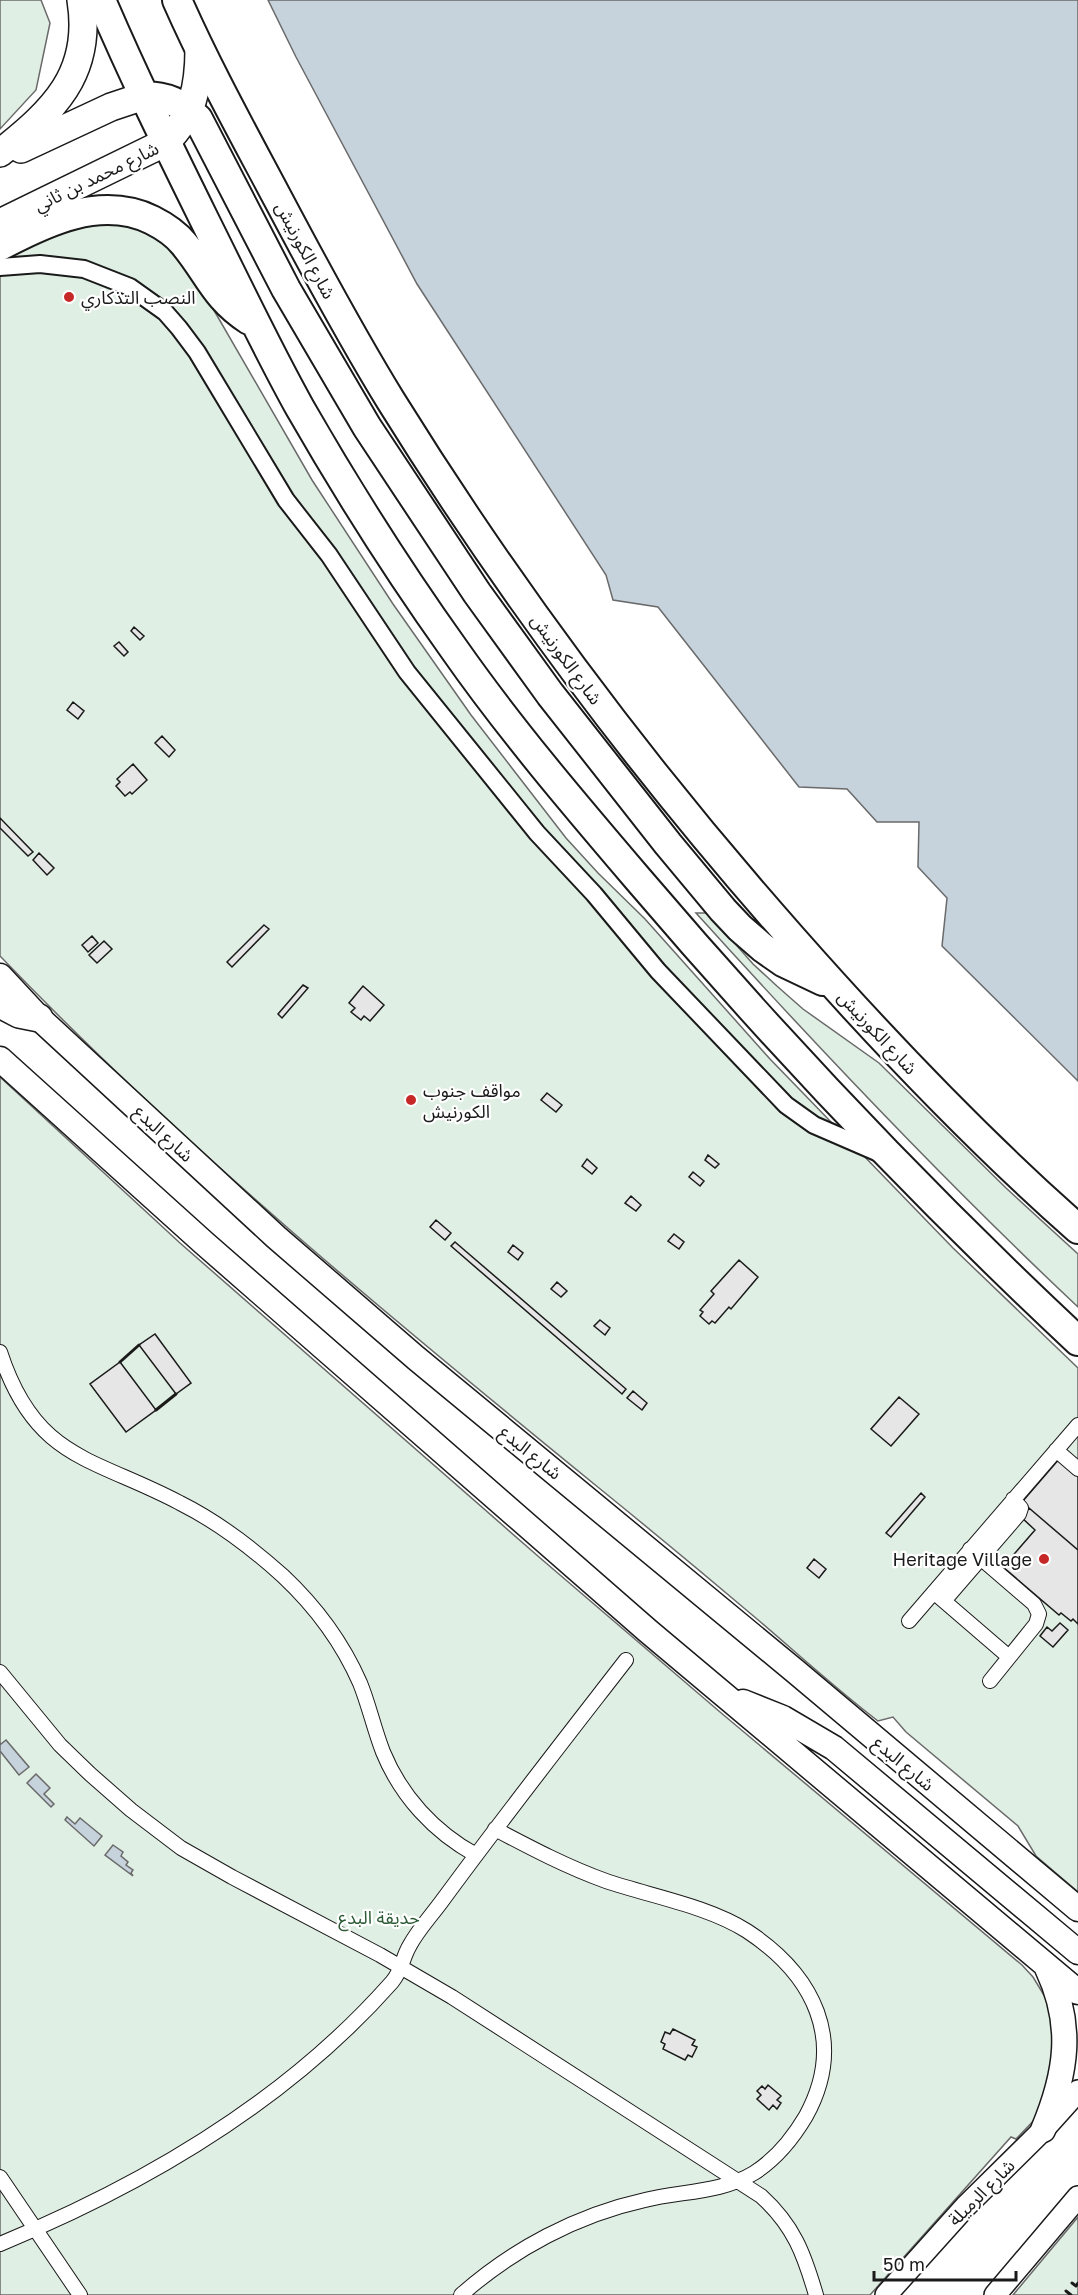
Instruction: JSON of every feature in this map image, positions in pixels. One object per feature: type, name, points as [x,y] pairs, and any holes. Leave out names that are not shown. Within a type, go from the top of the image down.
[{"type":"highway","points":[[101,0],[166,142],[299,406],[345,484],[452,646],[507,722],[692,943],[802,1065],[890,1158],[1012,1280],[1078,1341]]},
{"type":"highway","name":"شارع الكورنيش","points":[[177,0],[199,49],[306,252],[396,409],[492,557],[571,666],[739,879],[833,985],[969,1127],[1028,1185],[1078,1229]]},
{"type":"highway","points":[[144,96],[169,99],[190,111],[204,130],[277,272],[368,427],[477,593],[550,694],[668,844],[740,928],[783,962],[833,985]]},
{"type":"highway","points":[[0,246],[64,217],[99,210],[141,214],[168,228],[182,242],[212,287],[225,301],[256,324]]},
{"type":"main road","points":[[0,153],[35,125],[55,104],[66,87],[80,53],[83,19],[81,0]]},
{"type":"main road","name":"شارع محمد بن ثاني","points":[[0,223],[166,142],[190,111],[197,88],[199,49]]},
{"type":"main road","points":[[0,159],[111,107],[144,96]]},
{"type":"main road","name":"شارع البدع","points":[[0,976],[39,1018],[276,1237],[417,1358],[1078,1909]]},
{"type":"main road","points":[[0,1004],[19,1014],[39,1018]]},
{"type":"main road","points":[[0,1059],[221,1258],[648,1632],[1078,1992]]},
{"type":"main road","points":[[727,1697],[783,1718],[834,1748],[1078,1952]]},
{"type":"main road","points":[[1043,2130],[1057,2098],[1065,2045],[1058,1994],[1044,1963]]},
{"type":"street","points":[[0,267],[56,264],[84,269],[113,279],[149,300],[179,328],[223,393],[286,500],[342,573],[407,672],[537,833],[594,894],[658,971],[786,1105],[814,1125],[890,1158]]},
{"type":"street","points":[[0,1352],[10,1380],[26,1410],[58,1444],[81,1458],[153,1489],[205,1516],[245,1544],[300,1593],[330,1629],[352,1666],[367,1701],[383,1752],[399,1782],[434,1826],[476,1855]]},
{"type":"street","points":[[909,1621],[939,1596],[976,1553],[994,1522],[1078,1425]]},
{"type":"street","points":[[1056,1450],[1078,1468]]},
{"type":"street","points":[[976,1553],[1004,1531],[1021,1511],[1020,1505],[1013,1499]]},
{"type":"street","points":[[994,1522],[1004,1531]]},
{"type":"street","points":[[976,1553],[1037,1608],[1039,1614],[1036,1624],[990,1681]]},
{"type":"street","points":[[939,1596],[1009,1657]]},
{"type":"street","points":[[0,2244],[79,2210],[204,2140],[243,2113],[325,2049],[370,2006],[402,1968],[410,1944],[495,1829],[626,1660]]},
{"type":"street","points":[[0,1672],[60,1745],[112,1795],[158,1831],[214,1867],[402,1968],[497,2025],[766,2201],[789,2226],[801,2249],[816,2295]]},
{"type":"street","points":[[461,2295],[493,2269],[530,2245],[587,2217],[645,2200],[704,2191],[738,2181],[768,2163],[787,2144],[809,2110],[820,2082],[825,2050],[824,2035],[816,2005],[796,1975],[768,1946],[732,1923],[605,1880],[547,1857],[495,1829]]},
{"type":"street","name":"شارع الرميلة","points":[[886,2295],[966,2206],[1043,2130],[1078,2091]]},
{"type":"street","points":[[0,2177],[80,2295]]},
{"type":"street","points":[[995,2295],[1078,2197]]},
{"type":"green space","points":[[0,0],[41,0],[50,23],[36,90],[0,129]]},
{"type":"green space","points":[[116,222],[152,234],[166,244],[182,261],[208,300],[312,480],[393,604],[471,715],[566,838],[645,919],[770,1059],[953,1248],[1078,1368],[1078,1892],[1036,1856],[1018,1826],[906,1732],[893,1717],[878,1721],[862,1709],[291,1231],[142,1096],[0,956],[0,257],[76,225]]},
{"type":"green space","points":[[696,913],[708,913],[753,964],[803,1009],[879,1063],[1006,1188],[1078,1254],[1078,1307],[883,1114]]},
{"type":"green space","name":"حديقة البدع","points":[[0,1077],[180,1243],[539,1557],[1022,1965],[1033,1977],[1050,2005],[1058,2053],[1039,2115],[1016,2139],[1011,2137],[870,2295],[0,2295]]},
{"type":"green space","points":[[1078,2217],[1078,2295],[1013,2295]]},
{"type":"shaded area","points":[[268,0],[1078,0],[1078,1081],[942,946],[947,898],[918,867],[919,822],[877,822],[847,789],[799,787],[658,607],[613,600],[606,575],[417,284]]},
{"type":"shaded area","points":[[6,1740],[29,1767],[19,1775],[0,1751],[0,1743]]},
{"type":"shaded area","points":[[36,1774],[50,1788],[44,1794],[54,1804],[51,1807],[27,1783]]},
{"type":"shaded area","points":[[67,1817],[75,1824],[80,1818],[102,1836],[94,1846],[65,1820]]},
{"type":"shaded area","points":[[113,1845],[123,1852],[121,1856],[128,1862],[126,1865],[133,1870],[131,1873],[133,1876],[105,1855]]},
{"type":"building","points":[[134,627],[144,636],[140,640],[131,631]]},
{"type":"building","points":[[119,642],[128,652],[124,656],[114,646]]},
{"type":"building","points":[[73,702],[84,711],[78,719],[67,710]]},
{"type":"building","points":[[162,736],[175,750],[169,757],[155,743]]},
{"type":"building","points":[[133,764],[147,780],[132,794],[130,792],[125,796],[116,786],[120,782],[117,779]]},
{"type":"building","points":[[0,818],[33,852],[28,856],[0,828]]},
{"type":"building","points":[[39,853],[54,868],[47,875],[33,860]]},
{"type":"building","points":[[264,925],[269,929],[232,967],[227,962]]},
{"type":"building","points":[[92,936],[98,943],[88,952],[82,945]]},
{"type":"building","points":[[104,941],[112,949],[97,963],[89,955]]},
{"type":"building","points":[[303,985],[308,988],[282,1018],[278,1014]]},
{"type":"building","points":[[363,986],[384,1005],[370,1021],[364,1016],[361,1020],[351,1012],[355,1008],[349,1003]]},
{"type":"building","points":[[547,1093],[562,1105],[556,1112],[541,1100]]},
{"type":"building","points":[[708,1155],[719,1164],[715,1168],[705,1160]]},
{"type":"building","points":[[587,1159],[597,1168],[592,1174],[582,1166]]},
{"type":"building","points":[[693,1172],[704,1181],[700,1186],[689,1177]]},
{"type":"building","points":[[631,1196],[641,1205],[636,1211],[625,1203]]},
{"type":"building","points":[[436,1220],[451,1233],[445,1240],[430,1227]]},
{"type":"building","points":[[674,1234],[684,1242],[679,1249],[668,1241]]},
{"type":"building","points":[[455,1242],[626,1389],[622,1394],[451,1246]]},
{"type":"building","points":[[513,1245],[523,1253],[518,1260],[508,1252]]},
{"type":"building","points":[[739,1260],[758,1277],[731,1309],[729,1307],[715,1323],[712,1321],[709,1324],[700,1316],[703,1312],[700,1310],[714,1294],[711,1291]]},
{"type":"building","points":[[557,1282],[567,1291],[561,1297],[551,1289]]},
{"type":"building","points":[[600,1320],[610,1328],[605,1335],[594,1326]]},
{"type":"building","points":[[155,1334],[191,1383],[176,1394],[139,1345]]},
{"type":"building","points":[[120,1362],[156,1410],[126,1432],[90,1384]]},
{"type":"building","points":[[633,1391],[647,1403],[642,1410],[627,1398]]},
{"type":"building","points":[[899,1397],[919,1414],[891,1446],[871,1429]]},
{"type":"building","points":[[1060,1458],[1078,1473],[1078,1550],[1022,1502]]},
{"type":"building","points":[[921,1493],[925,1497],[891,1537],[886,1533]]},
{"type":"building","name":"Heritage Village","points":[[1029,1508],[1078,1550],[1078,1624],[1061,1613],[1059,1615],[1003,1567],[1035,1530],[1021,1517]]},
{"type":"building","points":[[814,1559],[826,1569],[819,1578],[807,1568]]},
{"type":"building","points":[[1060,1623],[1068,1630],[1053,1647],[1040,1636],[1047,1627],[1052,1631]]},
{"type":"building","points":[[673,2029],[695,2040],[692,2045],[697,2047],[692,2057],[688,2055],[685,2060],[663,2049],[665,2044],[661,2042],[665,2032],[670,2034]]},
{"type":"building","points":[[768,2085],[781,2096],[777,2100],[781,2103],[777,2109],[773,2105],[769,2110],[757,2099],[761,2095],[757,2091],[762,2086],[765,2089]]},
{"type":"wall","points":[[120,1362],[139,1345]]},
{"type":"wall","points":[[156,1410],[176,1394]]},
{"type":"wall","points":[[1072,2283],[1076,2286],[1078,2283]]},
{"type":"wall","points":[[1066,2291],[1071,2295]]},
{"type":"place","name":"النصب التذكاري","points":[[69,297]]},
{"type":"place","name":"مواقف جنوب الكورنيش","points":[[411,1100]]},
{"type":"place","name":"Heritage Village","points":[[1044,1559]]}]
